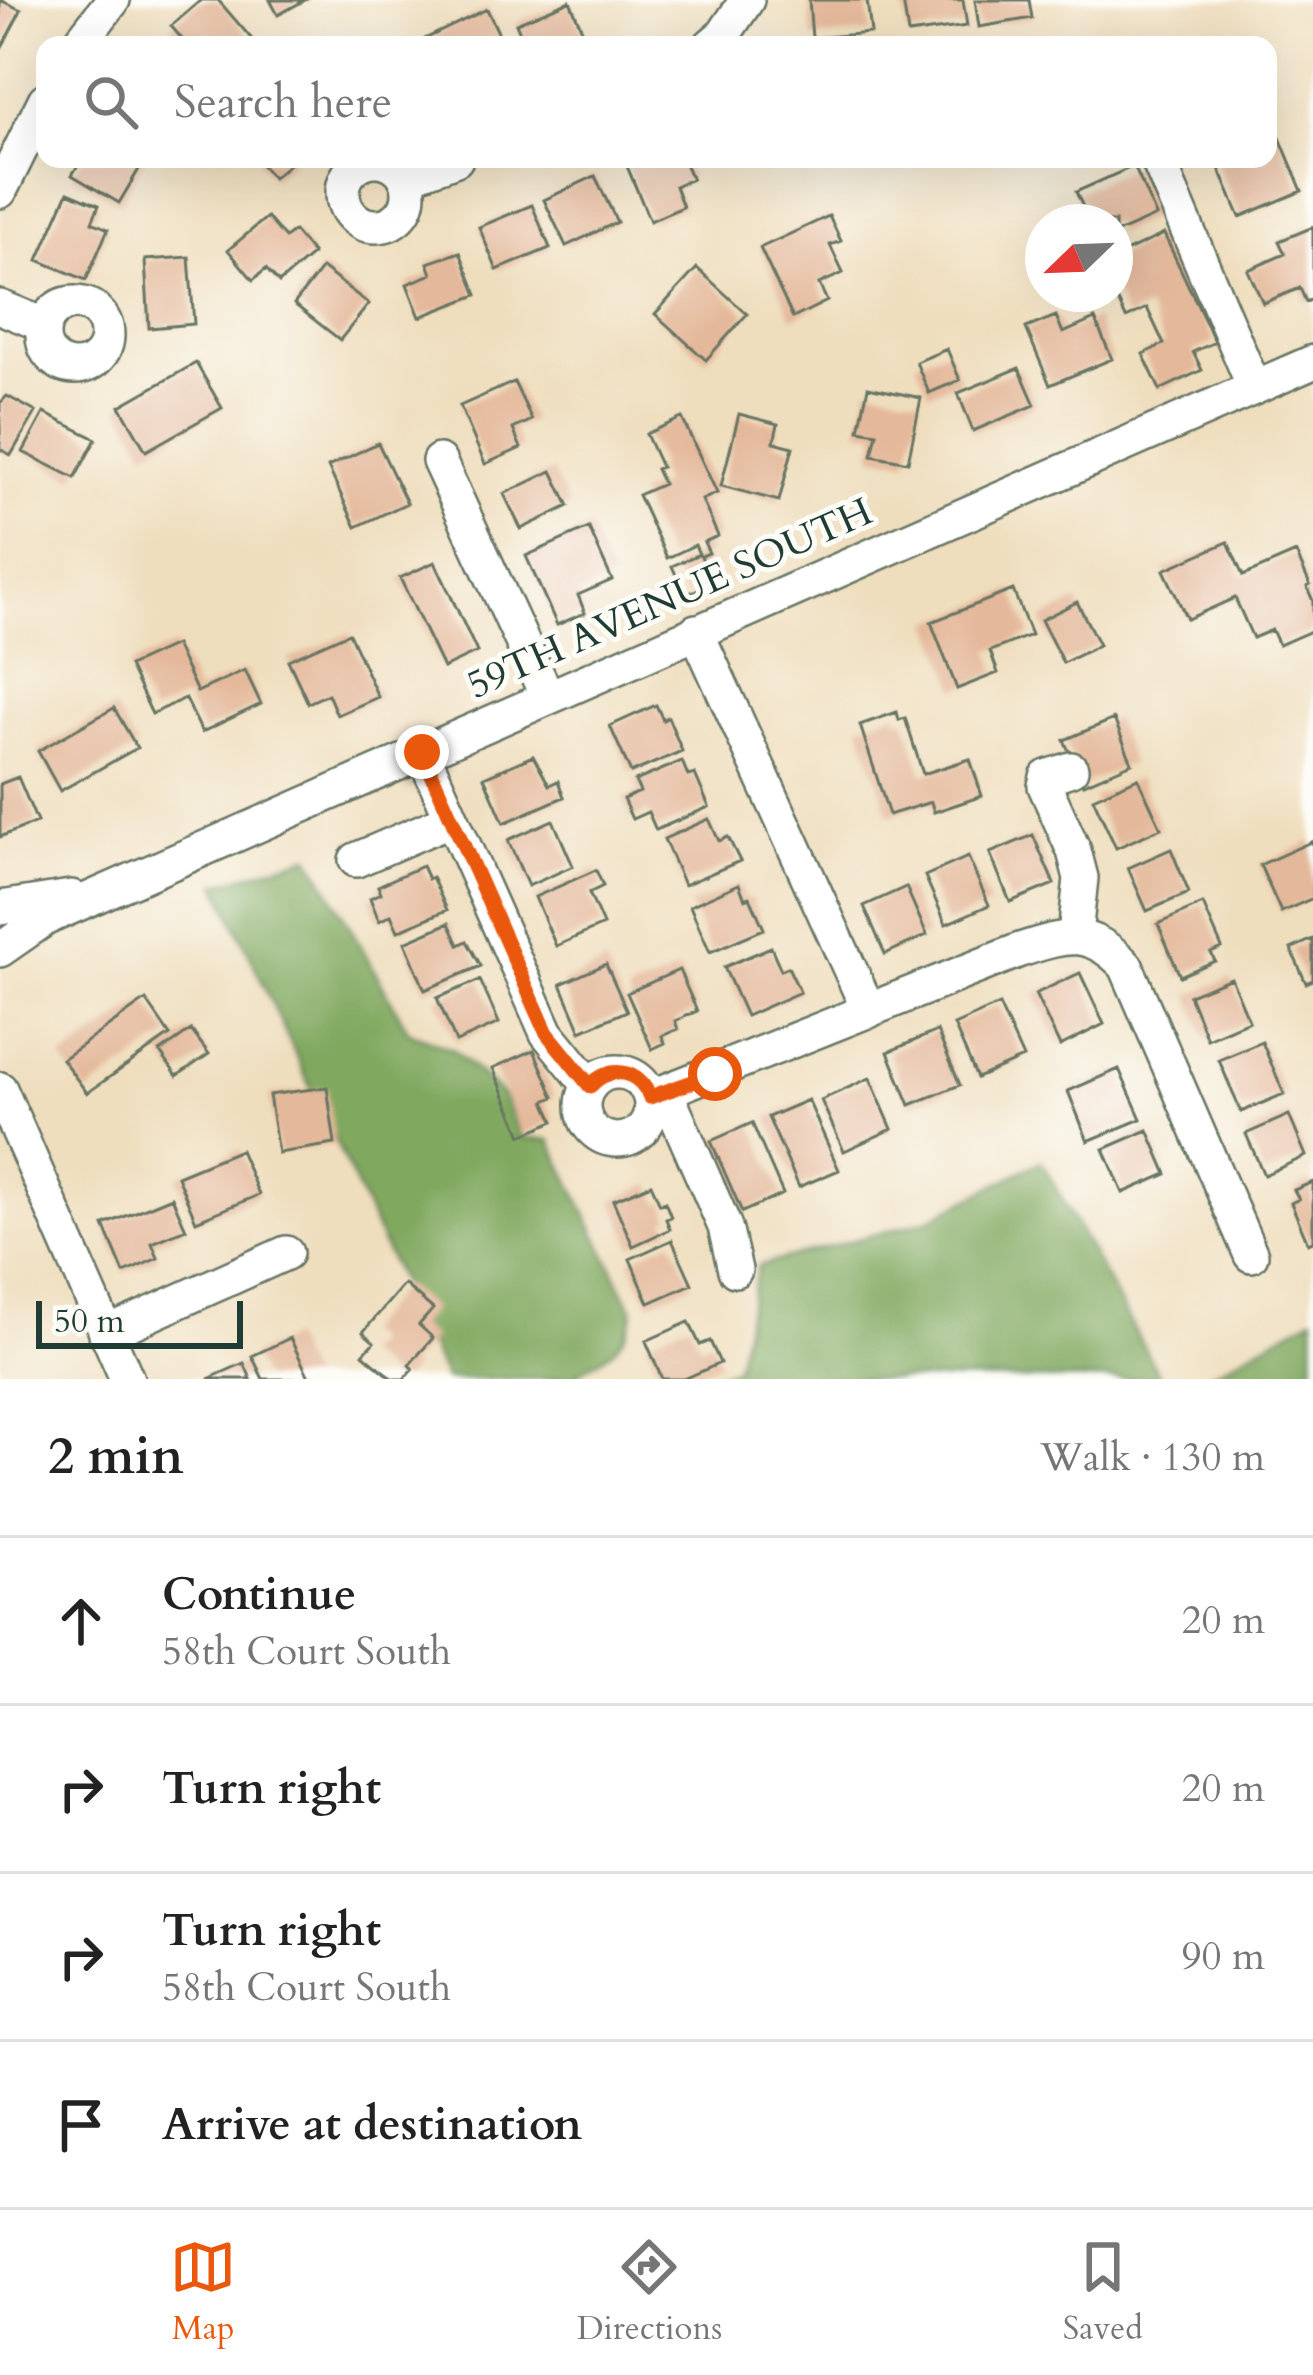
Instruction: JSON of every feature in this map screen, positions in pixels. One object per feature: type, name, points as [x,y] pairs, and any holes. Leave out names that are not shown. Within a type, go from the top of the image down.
[{"type":"street","points":[[85,36],[113,0]]},
{"type":"street","points":[[722,36],[747,0]]},
{"type":"street","points":[[0,190],[36,118]]},
{"type":"street","points":[[405,178],[432,168]]},
{"type":"street","points":[[1161,168],[1254,387]]},
{"type":"street","points":[[0,307],[44,325]]},
{"type":"street","name":"59TH AVENUE SOUTH","points":[[0,950],[46,918],[97,895],[1313,362]]},
{"type":"street","points":[[440,461],[547,696]]},
{"type":"street","points":[[696,631],[869,1011]]},
{"type":"street","points":[[422,752],[547,1033],[590,1086]]},
{"type":"street","points":[[1071,769],[1047,777],[1045,786],[1074,851],[1085,938]]},
{"type":"street","points":[[356,860],[451,818]]},
{"type":"street","points":[[0,908],[97,895]]},
{"type":"street","points":[[735,1270],[725,1227],[658,1095],[628,1073],[607,1074],[590,1086],[585,1118],[599,1135],[622,1141],[642,1130],[658,1095],[1020,950],[1085,938],[1126,966],[1251,1255]]},
{"type":"street","points":[[0,1090],[12,1148],[127,1379]]},
{"type":"street","points":[[106,1334],[286,1253]]},
{"type":"green space","points":[[310,856],[409,1032],[454,1050],[502,1095],[521,1137],[550,1140],[633,1310],[621,1341],[577,1373],[581,1379],[445,1379],[217,884]]},
{"type":"green space","points":[[1041,1161],[1161,1379],[707,1379],[736,1367],[758,1266],[928,1220]]},
{"type":"green space","points":[[1313,1317],[1313,1379],[1201,1379]]},
{"type":"building","points":[[0,0],[21,10],[0,51]]},
{"type":"building","points":[[201,0],[218,0],[249,36],[179,36],[171,26]]},
{"type":"building","points":[[270,0],[305,0],[278,15]]},
{"type":"building","points":[[809,0],[867,0],[871,33],[812,36]]},
{"type":"building","points":[[903,0],[963,0],[967,26],[908,34]]},
{"type":"building","points":[[975,0],[1029,0],[1032,18],[979,27]]},
{"type":"building","points":[[570,1],[585,36],[521,36],[516,23]]},
{"type":"building","points":[[487,9],[500,36],[431,36]]},
{"type":"building","points":[[1277,133],[1302,191],[1240,217],[1219,168],[1277,168]]},
{"type":"building","points":[[76,168],[140,168],[119,203],[72,175]]},
{"type":"building","points":[[264,168],[285,168],[273,178]]},
{"type":"building","points":[[628,168],[687,168],[692,179],[675,186],[683,207],[650,221]]},
{"type":"building","points":[[1135,168],[1156,216],[1133,226],[1133,204],[1082,204],[1076,192]]},
{"type":"building","points":[[595,176],[617,222],[566,246],[544,200]]},
{"type":"building","points":[[68,192],[99,205],[92,222],[108,229],[86,280],[38,260]]},
{"type":"building","points":[[532,205],[550,248],[497,270],[479,227]]},
{"type":"building","points":[[829,216],[841,241],[830,245],[843,273],[819,284],[827,301],[793,318],[760,248]]},
{"type":"building","points":[[267,217],[285,238],[294,231],[313,254],[279,283],[266,269],[253,280],[228,250]]},
{"type":"building","points":[[1313,227],[1313,299],[1306,302],[1300,288],[1263,303],[1248,270],[1285,254],[1279,241]]},
{"type":"building","points":[[1164,234],[1215,342],[1193,352],[1202,370],[1160,390],[1143,354],[1164,344],[1147,308],[1126,318],[1123,312],[1133,312],[1133,249]]},
{"type":"building","points":[[460,252],[477,295],[420,317],[407,284],[432,274],[428,263]]},
{"type":"building","points":[[189,257],[194,324],[149,328],[145,260]]},
{"type":"building","points":[[322,268],[369,304],[340,340],[294,304]]},
{"type":"building","points":[[697,268],[747,314],[706,360],[655,314]]},
{"type":"building","points":[[1056,316],[1063,333],[1095,319],[1112,359],[1050,385],[1026,328]]},
{"type":"building","points":[[947,349],[960,380],[929,393],[916,362]]},
{"type":"building","points":[[196,363],[222,408],[146,451],[120,406]]},
{"type":"building","points":[[1019,368],[1035,405],[973,431],[958,393]]},
{"type":"building","points":[[514,382],[532,420],[513,429],[521,448],[485,464],[460,406]]},
{"type":"building","points":[[868,387],[921,398],[908,462],[872,455],[877,433],[859,430]]},
{"type":"building","points":[[7,396],[36,412],[11,455],[0,449],[0,403]]},
{"type":"building","points":[[44,413],[96,439],[75,478],[23,452]]},
{"type":"building","points":[[739,414],[778,424],[774,442],[793,447],[779,501],[721,486]]},
{"type":"building","points":[[682,418],[717,493],[702,500],[718,536],[704,542],[709,553],[701,556],[713,583],[685,595],[672,566],[699,554],[695,545],[667,558],[638,495],[663,484],[646,434]]},
{"type":"building","points":[[378,443],[407,503],[356,527],[328,467]]},
{"type":"building","points":[[552,471],[569,506],[521,529],[504,494]]},
{"type":"building","points":[[589,528],[612,580],[578,595],[585,613],[557,625],[526,556]]},
{"type":"building","points":[[1228,542],[1243,576],[1296,553],[1310,585],[1313,630],[1279,645],[1272,630],[1253,638],[1235,598],[1187,619],[1164,570]]},
{"type":"building","points":[[435,562],[477,652],[443,668],[400,578]]},
{"type":"building","points":[[1013,590],[1031,635],[990,651],[998,673],[957,689],[931,622]]},
{"type":"building","points":[[1077,602],[1099,645],[1063,663],[1041,620]]},
{"type":"building","points":[[349,633],[378,697],[337,715],[328,694],[308,703],[288,660]]},
{"type":"building","points":[[175,645],[197,692],[245,670],[261,704],[202,732],[185,698],[152,714],[129,666]]},
{"type":"building","points":[[656,705],[663,720],[668,717],[682,751],[631,773],[610,726]]},
{"type":"building","points":[[114,708],[137,748],[60,791],[38,751]]},
{"type":"building","points":[[897,712],[899,720],[905,718],[923,774],[970,759],[982,796],[934,812],[931,802],[889,815],[860,725]]},
{"type":"building","points":[[1114,719],[1132,763],[1084,784],[1064,740]]},
{"type":"building","points":[[533,756],[549,785],[558,781],[564,797],[504,823],[484,777]]},
{"type":"building","points":[[682,761],[688,776],[695,774],[709,807],[656,830],[648,812],[632,819],[623,799],[640,792],[635,781]]},
{"type":"building","points":[[18,777],[37,822],[0,837],[0,784]]},
{"type":"building","points":[[1138,778],[1161,828],[1116,848],[1093,798]]},
{"type":"building","points":[[709,819],[719,841],[728,837],[740,861],[684,885],[664,839]]},
{"type":"building","points":[[553,820],[573,866],[528,886],[508,840]]},
{"type":"building","points":[[1033,835],[1054,884],[1010,902],[990,853]]},
{"type":"building","points":[[1313,841],[1313,898],[1281,912],[1260,865]]},
{"type":"building","points":[[1171,849],[1189,893],[1147,911],[1128,868]]},
{"type":"building","points":[[968,857],[989,905],[946,924],[925,876]]},
{"type":"building","points":[[422,866],[447,910],[398,931],[391,915],[379,921],[370,898],[381,893],[378,886]]},
{"type":"building","points":[[596,870],[603,886],[589,893],[603,925],[556,946],[535,897]]},
{"type":"building","points":[[739,884],[764,929],[710,952],[690,906]]},
{"type":"building","points":[[906,887],[927,935],[885,954],[864,906]]},
{"type":"building","points":[[1203,904],[1222,948],[1211,953],[1215,961],[1180,976],[1158,924]]},
{"type":"building","points":[[449,923],[459,945],[467,941],[481,966],[425,990],[405,942]]},
{"type":"building","points":[[1313,939],[1313,980],[1306,983],[1291,949]]},
{"type":"building","points":[[771,947],[781,970],[788,967],[800,992],[746,1016],[724,967]]},
{"type":"building","points":[[606,964],[627,1011],[581,1031],[561,984]]},
{"type":"building","points":[[679,970],[697,1011],[675,1021],[678,1029],[662,1036],[665,1043],[652,1049],[627,993]]},
{"type":"building","points":[[1080,973],[1104,1024],[1060,1046],[1035,994]]},
{"type":"building","points":[[1231,978],[1249,1021],[1207,1039],[1189,995]]},
{"type":"building","points":[[480,980],[499,1023],[456,1042],[437,998]]},
{"type":"building","points":[[146,1000],[170,1035],[87,1093],[62,1059]]},
{"type":"building","points":[[999,1005],[1023,1058],[977,1078],[954,1025]]},
{"type":"building","points":[[191,1030],[209,1054],[177,1076],[160,1052]]},
{"type":"building","points":[[937,1031],[960,1085],[910,1105],[888,1052]]},
{"type":"building","points":[[1262,1042],[1284,1094],[1241,1112],[1219,1060]]},
{"type":"building","points":[[534,1050],[554,1097],[545,1101],[554,1121],[522,1135],[493,1068]]},
{"type":"building","points":[[1119,1069],[1141,1119],[1088,1141],[1068,1091]]},
{"type":"building","points":[[870,1078],[892,1129],[844,1151],[821,1100]]},
{"type":"building","points":[[327,1087],[335,1144],[278,1153],[269,1095]]},
{"type":"building","points":[[808,1100],[839,1170],[799,1187],[768,1117]]},
{"type":"building","points":[[1289,1115],[1306,1156],[1264,1175],[1246,1134]]},
{"type":"building","points":[[752,1123],[783,1194],[742,1212],[711,1141]]},
{"type":"building","points":[[1148,1130],[1167,1174],[1123,1193],[1104,1149]]},
{"type":"building","points":[[240,1150],[259,1195],[196,1221],[177,1176]]},
{"type":"building","points":[[1313,1182],[1313,1241],[1308,1243],[1291,1203],[1299,1199],[1294,1190]]},
{"type":"building","points":[[651,1184],[660,1204],[665,1202],[670,1229],[633,1246],[613,1200]]},
{"type":"building","points":[[172,1197],[186,1229],[152,1243],[158,1258],[124,1273],[104,1225]]},
{"type":"building","points":[[672,1240],[692,1284],[649,1303],[630,1259]]},
{"type":"building","points":[[404,1284],[433,1309],[419,1325],[433,1338],[409,1365],[413,1369],[404,1379],[393,1379],[363,1354],[374,1342],[363,1332]]},
{"type":"building","points":[[689,1322],[700,1345],[710,1341],[720,1363],[684,1379],[662,1379],[646,1341]]},
{"type":"building","points":[[290,1338],[310,1379],[263,1379],[252,1356]]},
{"type":"building","points":[[244,1363],[251,1379],[208,1379]]},
{"type":"route","points":[[422,752],[547,1033],[590,1086],[607,1074],[628,1073],[638,1078],[650,1097],[715,1074]]}]
